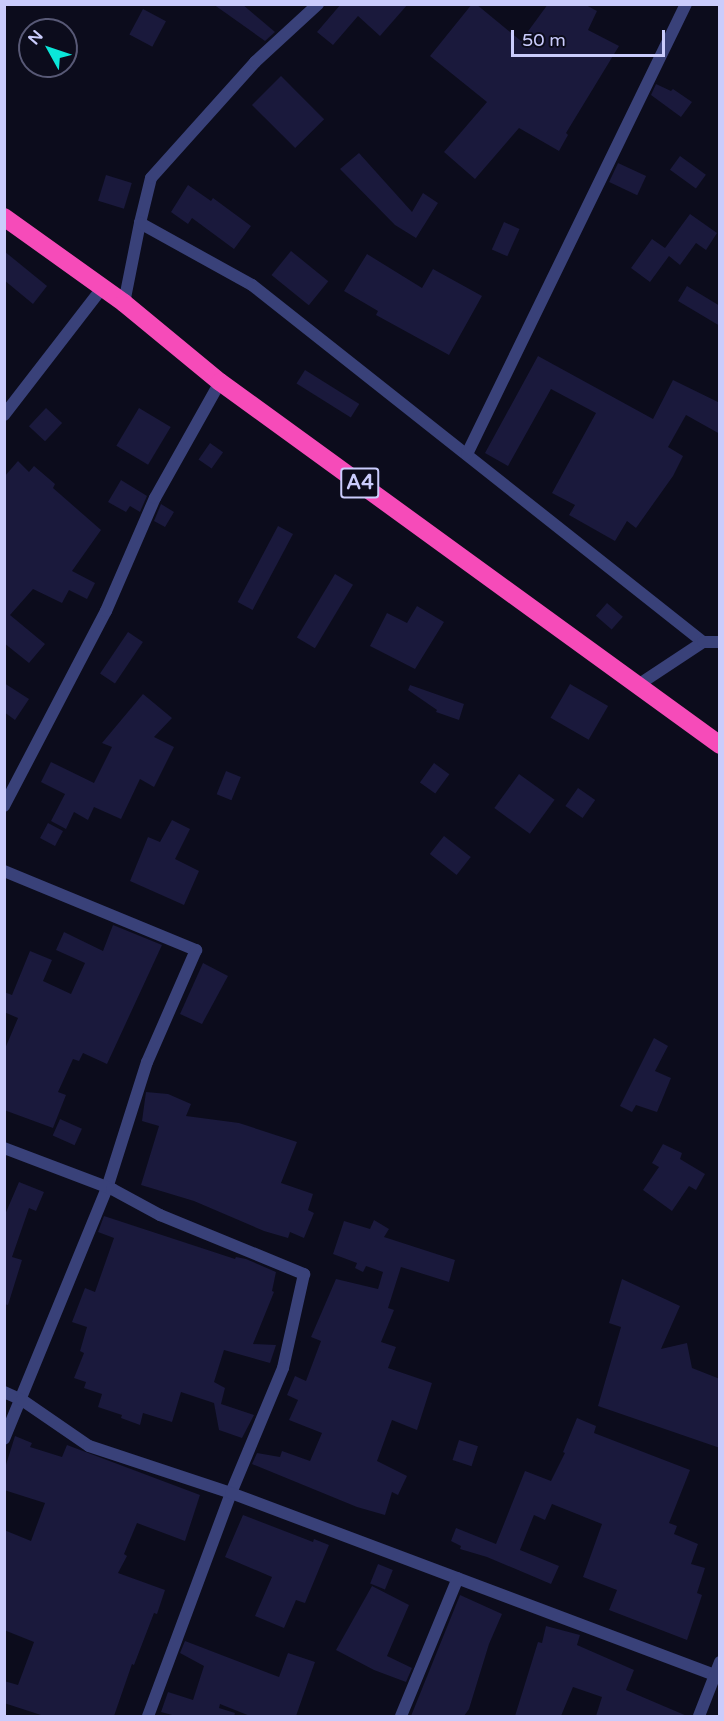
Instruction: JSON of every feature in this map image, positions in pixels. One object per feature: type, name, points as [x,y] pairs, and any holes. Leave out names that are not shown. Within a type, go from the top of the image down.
[{"type":"highway","name":"A4","points":[[4,217],[124,303],[220,382],[720,745]]},
{"type":"street","points":[[124,303],[152,178],[255,62],[318,4]]},
{"type":"street","points":[[467,454],[686,4]]},
{"type":"street","points":[[140,224],[252,285],[703,642]]},
{"type":"street","points":[[4,415],[102,288]]},
{"type":"street","points":[[4,806],[106,610],[155,498],[220,382]]},
{"type":"street","points":[[638,685],[703,642],[720,642]]},
{"type":"street","points":[[4,872],[196,950],[147,1062],[107,1188],[22,1400],[4,1439]]},
{"type":"street","points":[[4,1148],[107,1188],[160,1215],[304,1274],[283,1368],[231,1493],[148,1716]]},
{"type":"street","points":[[4,1392],[22,1400],[89,1446],[231,1493],[717,1676]]},
{"type":"street","points":[[401,1716],[458,1578]]},
{"type":"street","points":[[699,1716],[717,1676],[720,1662]]},
{"type":"building","points":[[213,4],[242,4],[275,32],[265,41]]},
{"type":"building","points":[[341,4],[408,4],[380,36],[358,16],[333,45],[317,32]]},
{"type":"building","points":[[472,4],[476,4],[521,41],[548,4],[584,4],[597,11],[588,30],[619,46],[566,133],[568,135],[559,151],[519,128],[475,179],[444,152],[487,102],[430,56]]},
{"type":"building","points":[[143,9],[166,21],[152,47],[129,35]]},
{"type":"building","points":[[281,76],[324,119],[295,148],[252,105]]},
{"type":"building","points":[[656,84],[671,91],[673,89],[692,102],[681,117],[651,95]]},
{"type":"building","points":[[359,153],[412,212],[423,193],[438,203],[416,238],[395,225],[340,169]]},
{"type":"building","points":[[680,156],[706,175],[696,189],[670,170]]},
{"type":"building","points":[[618,163],[646,176],[637,195],[609,182]]},
{"type":"building","points":[[106,175],[132,183],[124,209],[98,201]]},
{"type":"building","points":[[188,185],[211,201],[213,198],[251,226],[234,249],[192,218],[188,224],[171,212]]},
{"type":"building","points":[[690,214],[717,233],[706,250],[696,243],[680,265],[669,256],[650,282],[631,268],[652,239],[665,248]]},
{"type":"building","points":[[504,222],[520,229],[507,256],[492,249]]},
{"type":"building","points":[[4,251],[47,286],[33,304],[4,280]]},
{"type":"building","points":[[291,251],[328,281],[309,305],[271,275]]},
{"type":"building","points":[[367,254],[422,288],[433,269],[482,296],[449,355],[376,315],[378,311],[344,291]]},
{"type":"building","points":[[687,286],[720,306],[720,326],[678,301]]},
{"type":"building","points":[[538,356],[653,419],[673,380],[720,403],[720,434],[686,415],[668,447],[683,456],[673,476],[636,528],[627,521],[615,541],[569,515],[575,505],[552,493],[596,413],[551,389],[508,466],[485,453]]},
{"type":"building","points":[[305,370],[359,404],[351,417],[297,384]]},
{"type":"building","points":[[46,408],[62,423],[45,441],[29,426]]},
{"type":"building","points":[[139,408],[171,427],[148,465],[116,446]]},
{"type":"building","points":[[210,443],[223,452],[212,469],[199,459]]},
{"type":"building","points":[[18,461],[29,472],[34,466],[55,484],[53,488],[101,530],[72,571],[95,583],[87,599],[69,590],[62,603],[33,589],[10,615],[45,644],[29,663],[4,643],[4,477]]},
{"type":"building","points":[[121,480],[147,496],[140,512],[130,506],[126,512],[108,502]]},
{"type":"building","points":[[161,504],[174,512],[165,527],[154,521]]},
{"type":"building","points":[[278,526],[293,534],[253,610],[238,602]]},
{"type":"building","points":[[335,574],[353,585],[315,648],[297,637]]},
{"type":"building","points":[[607,603],[623,617],[612,630],[596,616]]},
{"type":"building","points":[[417,606],[444,622],[415,669],[370,646],[387,613],[407,623]]},
{"type":"building","points":[[128,632],[143,642],[115,684],[100,673]]},
{"type":"building","points":[[4,683],[29,699],[15,720],[4,712]]},
{"type":"building","points":[[570,684],[608,706],[589,740],[550,718]]},
{"type":"building","points":[[410,685],[464,704],[459,720],[436,712],[437,710],[408,690]]},
{"type":"building","points":[[143,694],[172,718],[154,737],[174,747],[154,787],[140,779],[121,819],[94,807],[88,820],[74,812],[66,829],[51,821],[65,794],[41,782],[51,762],[94,783],[112,747],[102,743]]},
{"type":"building","points":[[434,763],[449,774],[435,794],[420,782]]},
{"type":"building","points":[[226,771],[241,777],[231,800],[217,794]]},
{"type":"building","points":[[519,774],[555,800],[530,834],[494,808]]},
{"type":"building","points":[[578,788],[595,800],[583,818],[565,806]]},
{"type":"building","points":[[172,820],[190,829],[175,859],[199,871],[184,905],[130,881],[148,837],[160,842]]},
{"type":"building","points":[[48,823],[63,831],[55,846],[40,838]]},
{"type":"building","points":[[444,836],[471,857],[457,875],[430,854]]},
{"type":"building","points":[[113,925],[162,945],[107,1064],[83,1053],[79,1061],[73,1059],[58,1092],[66,1095],[53,1128],[4,1110],[4,1051],[18,1018],[4,1012],[4,992],[12,995],[30,951],[52,960],[43,981],[71,994],[85,963],[56,950],[64,932],[103,951]]},
{"type":"building","points":[[203,963],[228,976],[202,1024],[180,1014]]},
{"type":"building","points":[[654,1038],[668,1046],[655,1071],[671,1078],[657,1112],[636,1105],[632,1112],[620,1106]]},
{"type":"building","points":[[146,1092],[168,1094],[191,1104],[186,1116],[239,1123],[297,1142],[281,1183],[313,1194],[308,1210],[314,1213],[304,1238],[290,1232],[288,1238],[264,1231],[194,1201],[141,1185],[159,1126],[142,1121]]},
{"type":"building","points":[[60,1119],[82,1129],[75,1145],[53,1135]]},
{"type":"building","points":[[663,1144],[682,1153],[680,1159],[705,1174],[696,1190],[689,1186],[672,1211],[643,1190],[659,1167],[652,1163]]},
{"type":"building","points":[[19,1182],[44,1192],[36,1211],[29,1208],[12,1257],[22,1260],[8,1305],[4,1304],[4,1217]]},
{"type":"building","points":[[104,1216],[235,1259],[236,1257],[246,1259],[276,1272],[272,1291],[274,1292],[253,1344],[276,1345],[270,1363],[224,1350],[214,1382],[225,1388],[221,1404],[254,1415],[242,1438],[219,1430],[214,1403],[181,1392],[172,1422],[143,1413],[140,1425],[121,1418],[122,1415],[98,1407],[102,1394],[84,1388],[86,1382],[74,1378],[84,1353],[80,1351],[87,1327],[72,1322],[85,1288],[95,1292],[114,1238],[98,1232]]},
{"type":"building","points":[[374,1220],[389,1229],[384,1237],[455,1260],[449,1282],[401,1267],[388,1308],[394,1310],[381,1342],[396,1347],[388,1368],[432,1383],[417,1430],[392,1420],[377,1461],[407,1476],[398,1495],[392,1492],[385,1515],[357,1507],[252,1464],[257,1453],[280,1457],[282,1451],[310,1461],[322,1433],[289,1420],[298,1400],[287,1395],[295,1376],[306,1381],[321,1341],[311,1337],[336,1279],[378,1289],[383,1272],[366,1266],[363,1272],[355,1268],[357,1263],[333,1254],[344,1221],[370,1229]]},
{"type":"building","points":[[622,1279],[680,1306],[661,1349],[687,1343],[692,1368],[720,1379],[720,1448],[598,1406],[621,1327],[609,1323]]},
{"type":"building","points":[[577,1418],[596,1426],[594,1433],[690,1470],[669,1523],[677,1526],[674,1534],[698,1544],[691,1564],[705,1568],[697,1593],[702,1595],[687,1640],[609,1610],[617,1590],[583,1577],[602,1524],[552,1504],[545,1520],[534,1515],[520,1550],[559,1566],[551,1584],[487,1557],[460,1549],[461,1546],[451,1541],[456,1528],[496,1544],[525,1471],[551,1481],[565,1453],[563,1452]]},
{"type":"building","points":[[15,1436],[32,1443],[30,1447],[62,1457],[67,1445],[200,1495],[185,1541],[137,1523],[124,1554],[127,1556],[118,1573],[165,1590],[157,1614],[154,1613],[134,1665],[132,1664],[114,1716],[44,1716],[4,1703],[4,1681],[18,1685],[34,1642],[4,1630],[4,1530],[31,1541],[45,1503],[4,1490],[4,1471]]},
{"type":"building","points":[[459,1440],[478,1446],[472,1466],[453,1460]]},
{"type":"building","points":[[243,1515],[313,1542],[314,1539],[329,1545],[305,1603],[296,1600],[284,1628],[255,1616],[272,1577],[225,1557]]},
{"type":"building","points":[[378,1564],[393,1570],[385,1589],[370,1583]]},
{"type":"building","points":[[372,1586],[409,1605],[387,1656],[412,1668],[406,1682],[374,1670],[336,1650]]},
{"type":"building","points":[[460,1595],[502,1614],[489,1644],[469,1709],[464,1716],[411,1716]]},
{"type":"building","points":[[546,1626],[580,1635],[577,1645],[634,1670],[626,1690],[687,1716],[596,1716],[602,1697],[573,1687],[561,1716],[515,1716],[538,1642],[542,1643]]},
{"type":"building","points":[[185,1641],[279,1677],[288,1653],[315,1662],[296,1716],[250,1716],[220,1704],[219,1708],[235,1713],[234,1716],[176,1716],[161,1712],[168,1692],[193,1700],[204,1666],[180,1653]]}]
